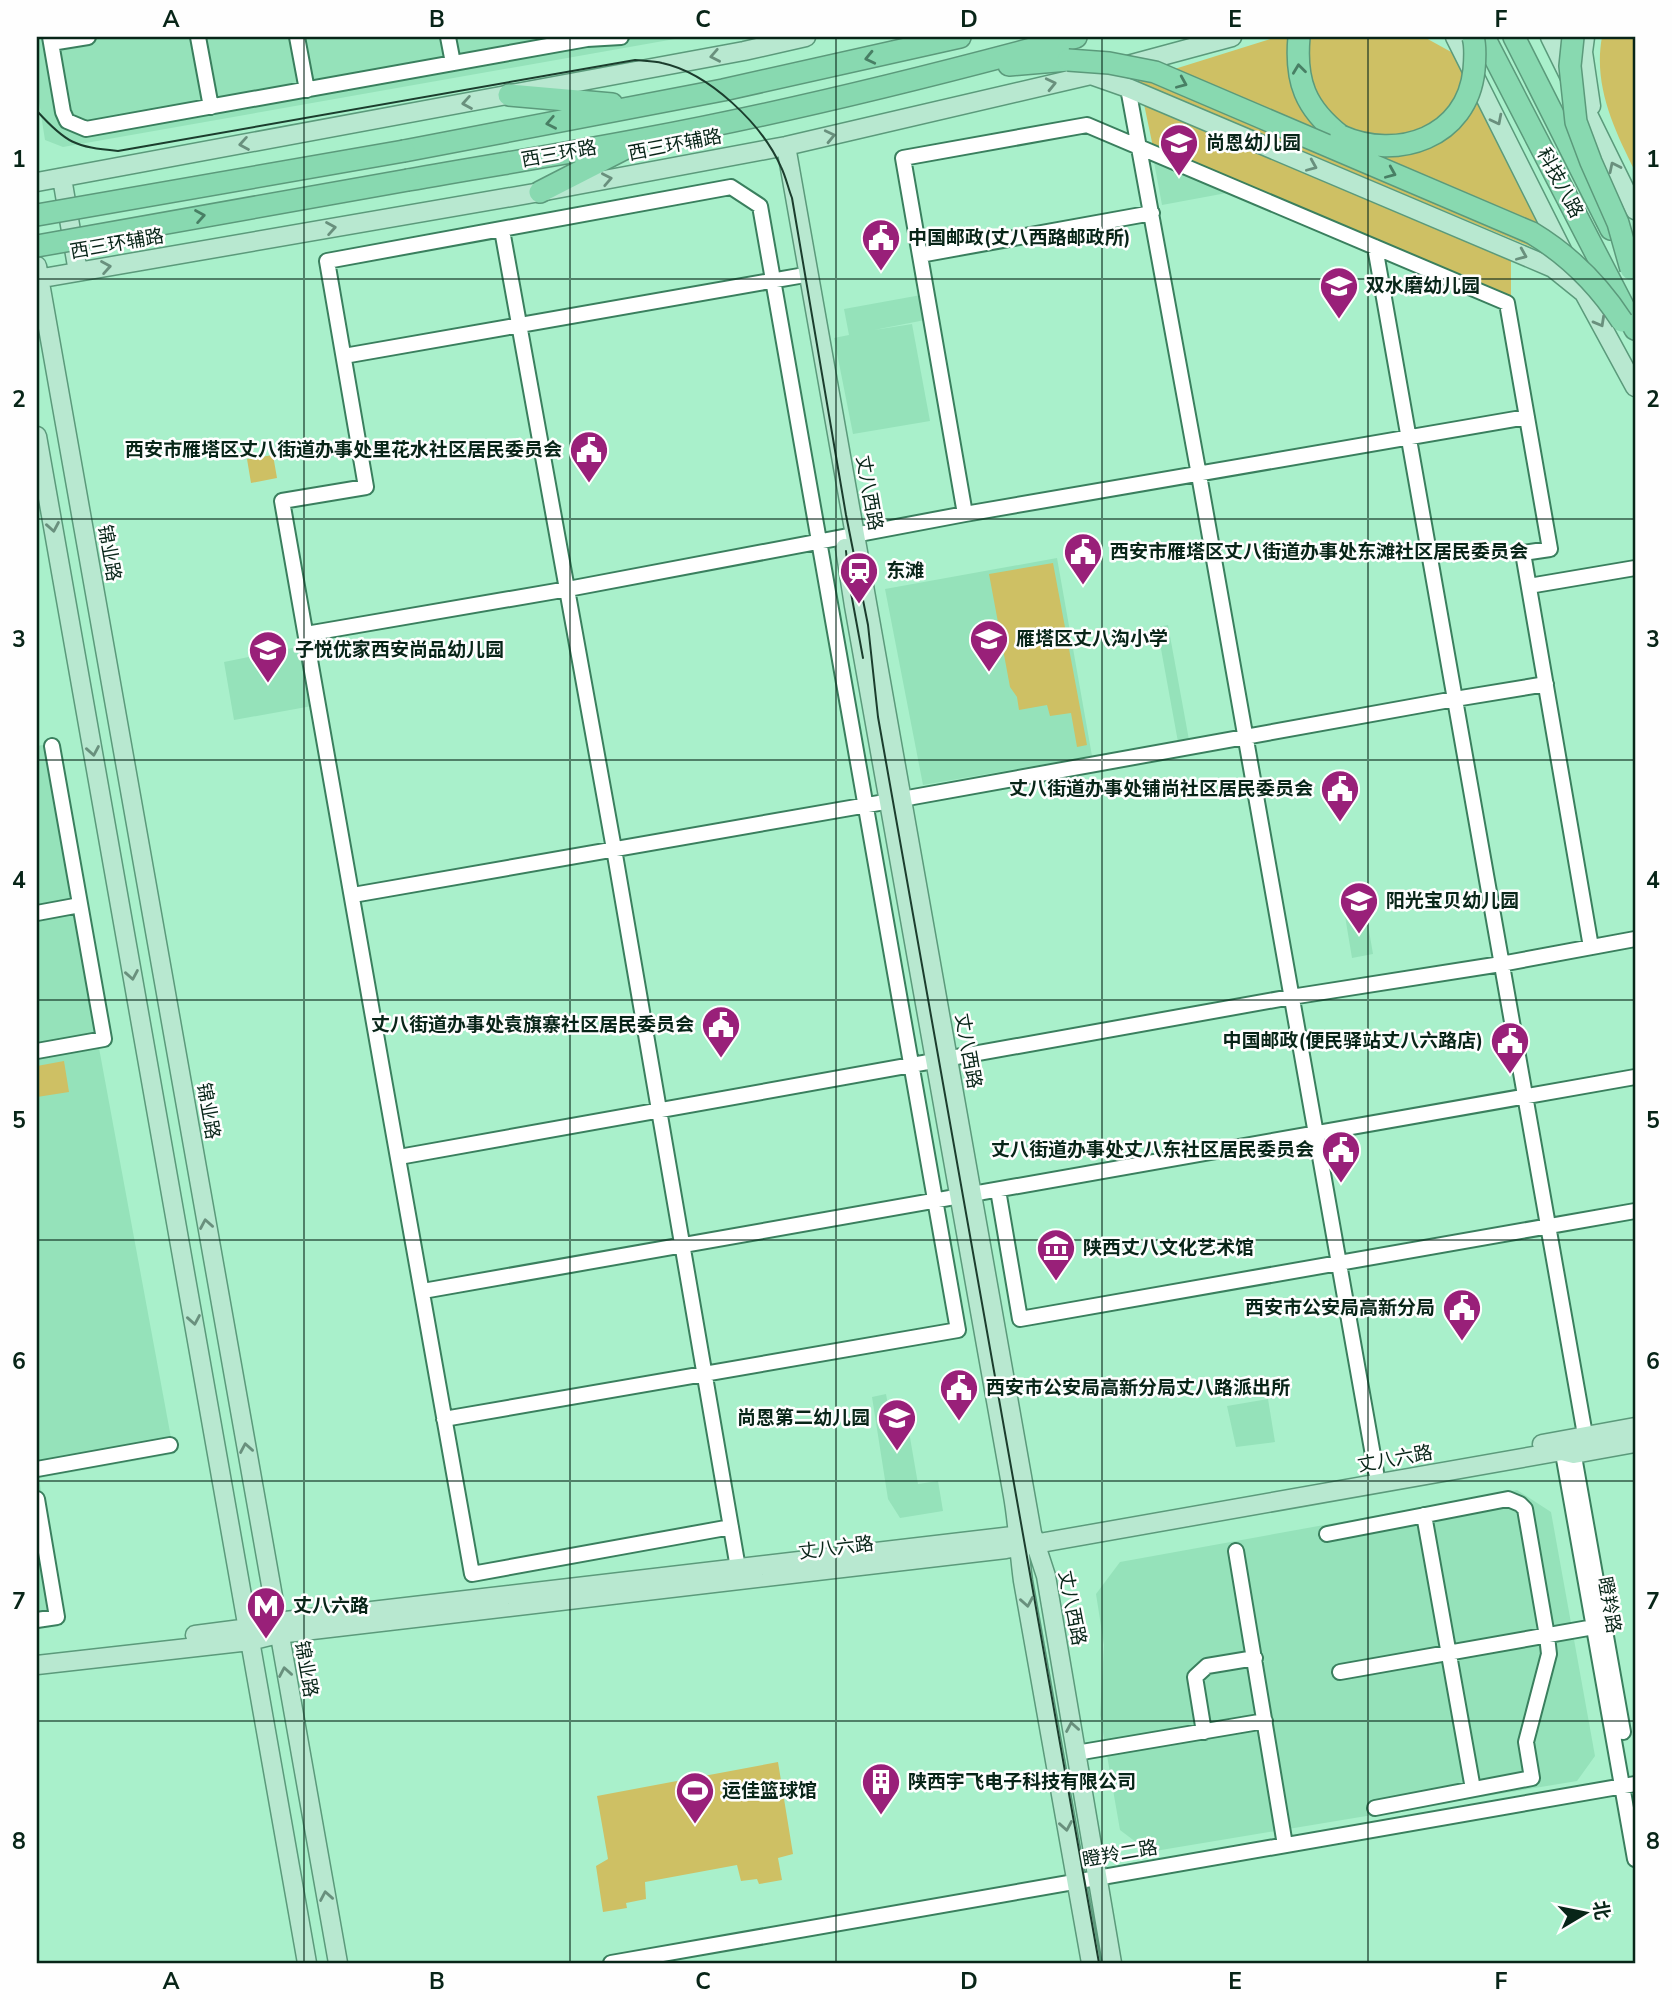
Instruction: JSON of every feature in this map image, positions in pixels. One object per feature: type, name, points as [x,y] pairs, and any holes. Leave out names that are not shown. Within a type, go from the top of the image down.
[{"type":"highway","points":[[919,46],[943,37]]},
{"type":"highway","name":"西三环路","points":[[37,215],[639,107],[960,37]]},
{"type":"highway","name":"西三环路","points":[[37,246],[645,139],[958,69],[1076,37]]},
{"type":"highway","points":[[1299,37],[1299,79],[1306,96],[1327,125],[1340,136],[1356,143],[1395,147],[1410,144],[1432,134],[1456,116],[1469,92],[1473,77],[1473,37]]},
{"type":"highway","name":"科技八路","points":[[1484,37],[1629,323]]},
{"type":"highway","name":"科技八路","points":[[1514,37],[1633,274]]},
{"type":"highway","points":[[1573,37],[1570,66],[1576,122],[1618,223],[1633,274]]},
{"type":"highway","points":[[958,69],[1068,60],[1109,63],[1155,72],[1532,233],[1557,248],[1593,280],[1629,323],[1635,342]]},
{"type":"highway","points":[[509,95],[639,107]]},
{"type":"highway","points":[[540,192],[645,139]]},
{"type":"main road","points":[[37,183],[509,95],[747,44],[806,37]]},
{"type":"main road","name":"西三环辅路","points":[[38,275],[78,272],[540,192],[781,147],[1091,75],[1232,37]]},
{"type":"main road","points":[[1455,37],[1584,293],[1635,387]]},
{"type":"main road","points":[[1550,37],[1635,210]]},
{"type":"main road","points":[[1585,37],[1583,52],[1594,124]]},
{"type":"main road","points":[[1091,75],[1128,88],[1553,268],[1584,293]]},
{"type":"main road","name":"丈八西路","points":[[781,147],[799,276],[849,536]]},
{"type":"main road","name":"丈八西路","points":[[781,147],[849,536],[853,606],[896,800],[1026,1540],[1091,1963]]},
{"type":"main road","points":[[62,178],[78,272]]},
{"type":"main road","name":"锦业路","points":[[38,275],[338,1963]]},
{"type":"main road","points":[[37,436],[307,1963]]},
{"type":"main road","name":"丈八六路","points":[[278,1628],[1026,1540],[1573,1445],[1635,1427]]},
{"type":"main road","name":"丈八六路","points":[[37,1664],[278,1628],[738,1568],[1026,1540],[1376,1472],[1573,1445],[1635,1443]]},
{"type":"main road","name":"丈八西路","points":[[1026,1540],[1046,1576],[1112,1963]]},
{"type":"main road","name":"丈八六路","points":[[37,1654],[249,1634]]},
{"type":"street","points":[[89,37],[50,40],[63,112],[67,121],[86,129],[587,38],[621,37]]},
{"type":"street","points":[[198,37],[211,107]]},
{"type":"street","points":[[297,37],[307,90]]},
{"type":"street","points":[[448,37],[453,64]]},
{"type":"street","points":[[1128,88],[1153,213],[1376,1472]]},
{"type":"street","points":[[965,514],[903,158],[1087,125],[1507,303],[1550,549],[1523,553],[1591,947]]},
{"type":"street","points":[[444,1419],[958,1330],[760,206],[731,187],[327,261],[366,486],[282,501],[353,895],[398,1157],[423,1292],[444,1419],[472,1574],[732,1527]]},
{"type":"street","points":[[920,255],[1153,213]]},
{"type":"street","points":[[502,230],[614,849],[738,1568]]},
{"type":"street","points":[[1375,247],[1547,1226],[1573,1445]]},
{"type":"street","points":[[344,356],[799,276]]},
{"type":"street","points":[[306,634],[568,589],[965,514],[1527,416]]},
{"type":"street","points":[[1529,586],[1635,568]]},
{"type":"street","points":[[353,895],[1546,684]]},
{"type":"street","points":[[37,1051],[104,1039],[52,746]]},
{"type":"street","points":[[37,913],[80,905]]},
{"type":"street","points":[[398,1157],[1292,997],[1501,964],[1635,939]]},
{"type":"street","points":[[423,1292],[1635,1077]]},
{"type":"street","points":[[998,1190],[1020,1319],[1635,1211]]},
{"type":"street","points":[[37,1469],[170,1445]]},
{"type":"street","name":"瞪羚路","points":[[1573,1445],[1594,1627],[1635,1802]]},
{"type":"street","name":"瞪羚路","points":[[1573,1445],[1630,1785],[1635,1858]]},
{"type":"street","points":[[37,1499],[58,1617],[37,1620]]},
{"type":"street","points":[[1326,1534],[1508,1499],[1525,1509],[1549,1654],[1526,1742],[1532,1778],[1375,1808]]},
{"type":"street","points":[[1424,1516],[1473,1789]]},
{"type":"street","points":[[1236,1551],[1285,1845]]},
{"type":"street","points":[[1340,1672],[1594,1627]]},
{"type":"street","points":[[1204,1732],[1195,1677],[1207,1666],[1255,1658]]},
{"type":"street","points":[[1082,1752],[1265,1721]]},
{"type":"street","name":"瞪羚二路","points":[[611,1963],[1630,1785]]},
{"type":"shaded area","points":[[37,37],[686,37],[63,147],[45,140],[37,89]]},
{"type":"shaded area","points":[[1277,37],[1424,37],[1453,53],[1545,229],[1551,255],[1133,82]]},
{"type":"shaded area","points":[[1602,37],[1635,37],[1635,171],[1607,106],[1600,72]]},
{"type":"shaded area","points":[[1144,104],[1511,258],[1511,298],[1153,147]]},
{"type":"shaded area","name":"尚恩幼儿园","points":[[1166,161],[1232,192],[1162,205],[1154,162]]},
{"type":"shaded area","points":[[921,295],[925,320],[874,330],[912,324],[930,421],[853,434],[834,338],[849,335],[844,309]]},
{"type":"shaded area","points":[[273,455],[277,478],[251,483],[247,459]]},
{"type":"shaded area","name":"雁塔区丈八沟小学","points":[[1057,558],[1092,756],[923,785],[885,589]]},
{"type":"shaded area","points":[[1053,563],[1087,745],[1077,747],[1071,713],[1050,716],[1047,705],[1019,710],[1017,697],[1010,687],[989,574]]},
{"type":"shaded area","points":[[1168,625],[1189,740],[1178,742],[1157,627]]},
{"type":"shaded area","name":"子悦优家西安尚品幼儿园","points":[[302,646],[312,706],[234,720],[224,662]]},
{"type":"shaded area","points":[[59,742],[112,1044],[99,1048],[174,1454],[39,1478],[63,1623],[37,1627],[37,746]]},
{"type":"shaded area","name":"阳光宝贝幼儿园","points":[[1366,913],[1373,954],[1352,958],[1345,916]]},
{"type":"shaded area","points":[[64,1061],[69,1092],[37,1097],[37,1066]]},
{"type":"shaded area","name":"尚恩第二幼儿园","points":[[886,1394],[891,1422],[907,1420],[918,1484],[938,1481],[943,1511],[900,1518],[888,1499],[872,1397]]},
{"type":"shaded area","points":[[1268,1399],[1275,1442],[1236,1447],[1227,1406]]},
{"type":"shaded area","points":[[1517,1490],[1551,1512],[1595,1756],[1577,1781],[1149,1852],[1120,1830],[1100,1715],[1104,1645],[1096,1594],[1120,1562]]},
{"type":"shaded area","name":"运佳篮球馆","points":[[778,1762],[793,1854],[778,1858],[782,1880],[759,1884],[757,1879],[741,1881],[737,1865],[645,1882],[646,1899],[626,1903],[627,1908],[603,1912],[596,1866],[608,1859],[597,1796]]},
{"type":"tram line","points":[[37,111],[72,142],[91,148],[118,151],[635,60],[659,62],[698,77],[732,103],[761,134],[772,151],[783,171],[792,198],[846,515],[868,625],[878,717],[1099,1963]]},
{"type":"tram line","points":[[846,551],[863,658]]},
{"type":"place","name":"尚恩幼儿园","points":[[1179,177]]},
{"type":"place","name":"中国邮政(丈八西路邮政所)","points":[[881,272]]},
{"type":"place","name":"双水磨幼儿园","points":[[1339,320]]},
{"type":"place","name":"西安市雁塔区丈八街道办事处里花水社区居民委员会","points":[[589,484]]},
{"type":"place","name":"西安市雁塔区丈八街道办事处东滩社区居民委员会","points":[[1083,586]]},
{"type":"place","name":"东滩","points":[[859,605]]},
{"type":"place","name":"雁塔区丈八沟小学","points":[[989,673]]},
{"type":"place","name":"子悦优家西安尚品幼儿园","points":[[268,684]]},
{"type":"place","name":"丈八街道办事处铺尚社区居民委员会","points":[[1340,823]]},
{"type":"place","name":"阳光宝贝幼儿园","points":[[1359,935]]},
{"type":"place","name":"丈八街道办事处袁旗寨社区居民委员会","points":[[721,1059]]},
{"type":"place","name":"中国邮政(便民驿站丈八六路店)","points":[[1510,1075]]},
{"type":"place","name":"丈八街道办事处丈八东社区居民委员会","points":[[1341,1184]]},
{"type":"place","name":"陕西丈八文化艺术馆","points":[[1056,1282]]},
{"type":"place","name":"西安市公安局高新分局","points":[[1462,1342]]},
{"type":"place","name":"西安市公安局高新分局丈八路派出所","points":[[959,1422]]},
{"type":"place","name":"尚恩第二幼儿园","points":[[897,1452]]},
{"type":"place","name":"丈八六路","points":[[266,1640]]},
{"type":"place","name":"陕西宇飞电子科技有限公司","points":[[881,1816]]},
{"type":"place","name":"运佳篮球馆","points":[[695,1825]]}]
